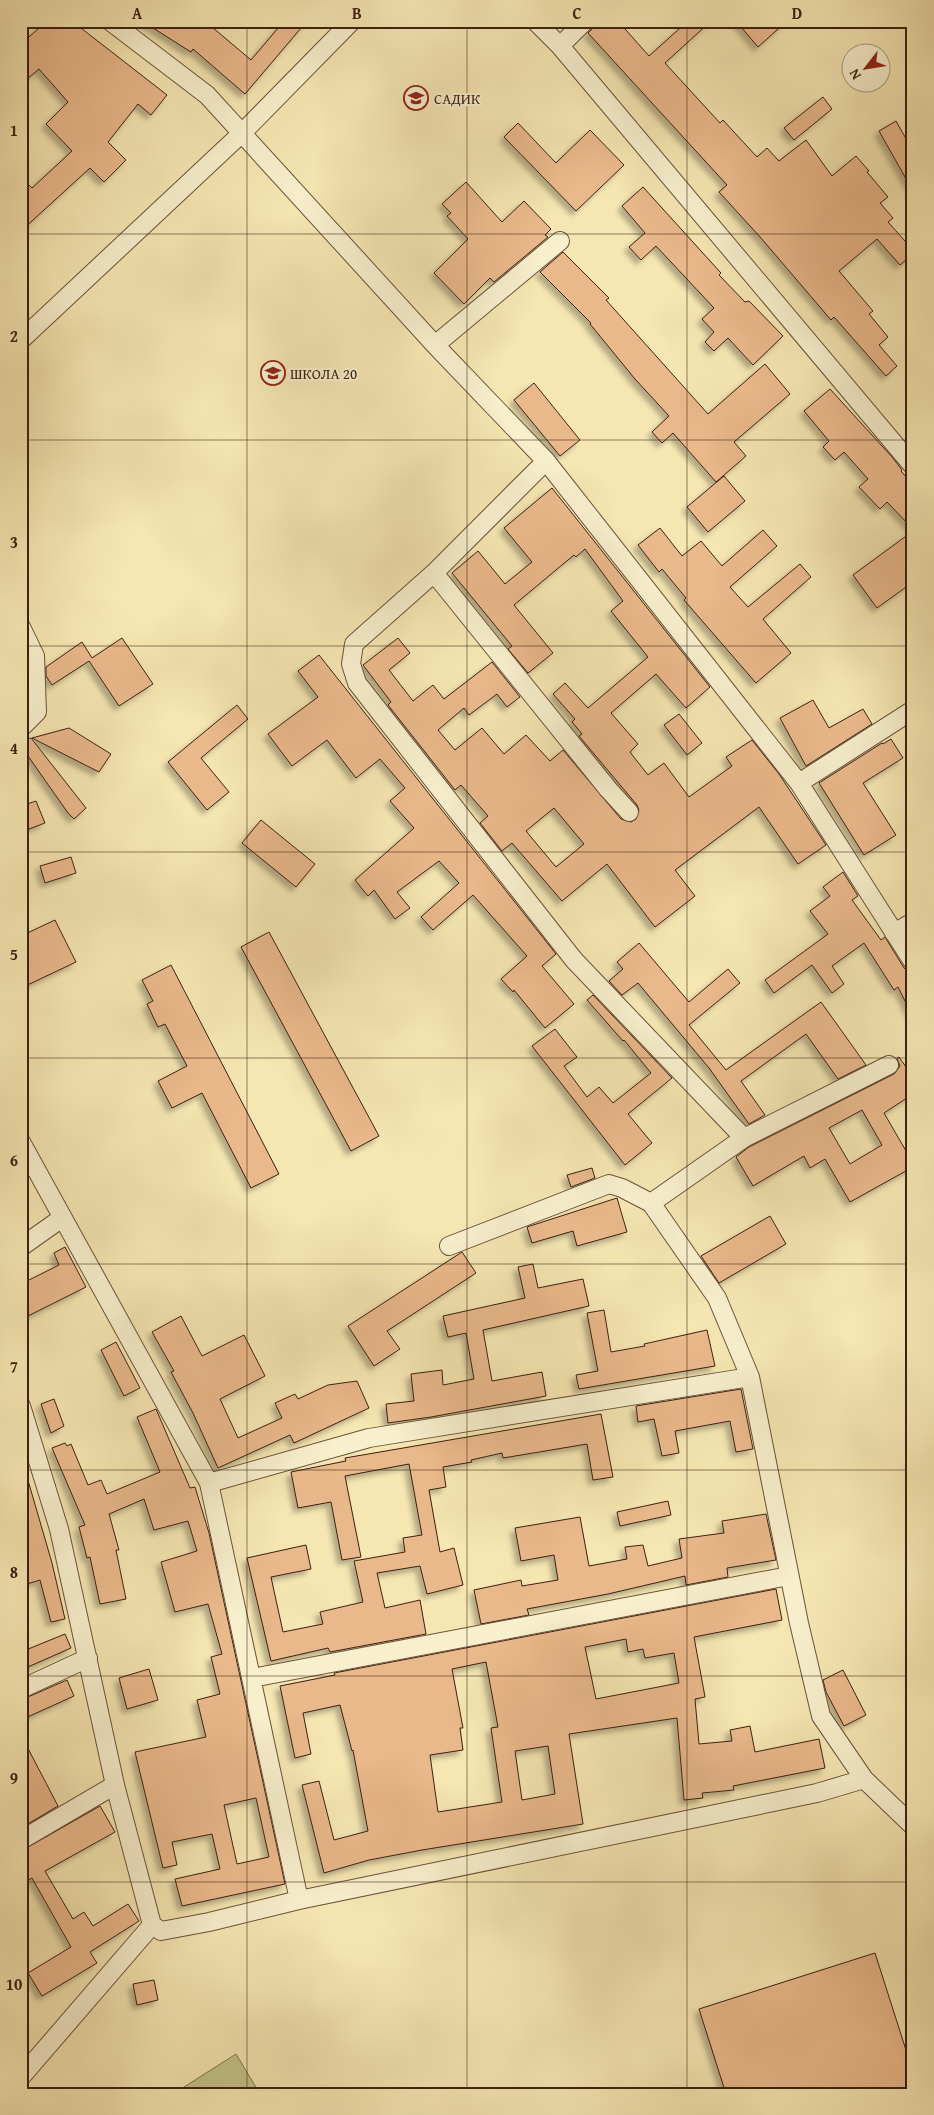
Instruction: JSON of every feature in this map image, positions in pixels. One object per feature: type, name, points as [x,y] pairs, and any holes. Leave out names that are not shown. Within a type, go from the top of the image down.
[{"type":"street","points":[[110,21],[207,95],[435,345],[546,461],[799,783],[913,962]]},
{"type":"street","points":[[21,340],[242,133],[352,21]]},
{"type":"street","points":[[535,21],[560,46],[913,466]]},
{"type":"street","points":[[560,46],[585,21]]},
{"type":"street","points":[[435,345],[560,241]]},
{"type":"street","points":[[546,461],[434,573],[354,644],[351,664],[357,683],[574,960],[744,1138]]},
{"type":"street","points":[[434,573],[602,782],[629,812]]},
{"type":"street","points":[[21,627],[35,656],[38,712],[21,728]]},
{"type":"street","points":[[799,783],[913,710]]},
{"type":"street","points":[[894,933],[913,922]]},
{"type":"street","points":[[651,1203],[744,1138],[889,1066]]},
{"type":"street","points":[[21,1142],[209,1483],[299,1900]]},
{"type":"street","points":[[449,1246],[608,1184],[622,1188],[651,1203],[717,1298],[750,1377],[789,1576],[822,1716],[864,1780],[913,1826]]},
{"type":"street","points":[[21,1247],[62,1218]]},
{"type":"street","points":[[209,1483],[369,1438],[750,1377]]},
{"type":"street","points":[[21,1406],[59,1529],[115,1785],[152,1925],[161,1931],[209,1922],[299,1900],[817,1793],[864,1780]]},
{"type":"street","points":[[252,1678],[789,1576]]},
{"type":"street","points":[[21,1689],[88,1658]]},
{"type":"street","points":[[21,1840],[115,1785]]},
{"type":"street","points":[[21,2077],[152,1925]]},
{"type":"shaded area","points":[[236,2054],[260,2094],[173,2094]]},
{"type":"building","points":[[47,21],[72,21],[167,95],[151,115],[138,104],[108,142],[126,160],[104,182],[90,168],[21,231],[21,177],[32,188],[72,151],[46,124],[68,102],[39,69],[21,84],[21,44]]},
{"type":"building","points":[[142,21],[205,21],[251,60],[284,21],[307,21],[245,94],[193,49],[191,52]]},
{"type":"building","points":[[595,21],[618,21],[649,56],[688,21],[711,21],[665,63],[720,123],[723,120],[757,157],[767,148],[779,161],[806,140],[832,176],[856,156],[869,171],[867,172],[888,197],[880,203],[893,218],[888,222],[913,250],[913,254],[900,265],[877,239],[839,271],[873,311],[869,314],[888,337],[879,345],[897,366],[886,376],[834,317],[831,320],[719,192],[727,185],[588,33],[593,28]]},
{"type":"building","points":[[736,21],[787,21],[758,47]]},
{"type":"building","points":[[823,97],[832,109],[794,140],[784,128]]},
{"type":"building","points":[[896,121],[913,151],[913,191],[879,131]]},
{"type":"building","points":[[518,123],[556,163],[590,130],[624,165],[576,211],[504,137]]},
{"type":"building","points":[[466,182],[502,222],[524,201],[551,229],[545,235],[548,237],[494,282],[490,278],[464,304],[434,273],[468,239],[447,216],[451,213],[442,204]]},
{"type":"building","points":[[643,187],[721,273],[719,275],[745,302],[749,301],[783,336],[753,365],[728,338],[714,351],[705,342],[714,332],[702,319],[714,308],[656,246],[641,260],[629,247],[645,233],[622,206]]},
{"type":"building","points":[[563,252],[609,298],[606,300],[708,414],[765,364],[790,394],[734,442],[746,456],[716,482],[673,433],[662,443],[652,432],[669,416],[635,379],[591,323],[540,272]]},
{"type":"building","points":[[534,383],[580,440],[560,456],[514,400]]},
{"type":"building","points":[[830,389],[892,457],[913,485],[913,529],[887,502],[880,509],[859,487],[868,479],[844,452],[835,460],[823,447],[829,441],[804,411]]},
{"type":"building","points":[[724,476],[745,501],[708,532],[687,507]]},
{"type":"building","points":[[552,488],[710,687],[686,708],[656,674],[611,713],[638,744],[630,752],[648,775],[664,763],[689,797],[732,766],[726,757],[752,740],[779,774],[826,845],[798,864],[759,807],[675,870],[695,896],[655,927],[607,864],[562,901],[512,843],[502,851],[480,823],[488,816],[461,785],[455,790],[388,705],[391,702],[363,665],[398,638],[410,653],[389,670],[413,701],[433,685],[444,699],[492,662],[520,697],[507,707],[497,694],[469,715],[464,708],[438,730],[455,750],[482,728],[504,754],[526,735],[550,761],[563,750],[621,819],[631,822],[636,819],[639,810],[637,805],[579,736],[582,734],[572,722],[575,719],[553,694],[565,683],[588,708],[648,657],[611,611],[623,601],[585,549],[576,557],[574,555],[514,605],[553,653],[528,673],[508,649],[512,646],[452,573],[478,551],[505,584],[532,562],[504,528]],"holes":[[[554,808],[584,844],[556,867],[526,831]]]},
{"type":"building","points":[[660,528],[682,556],[701,541],[722,566],[763,530],[777,546],[730,587],[748,607],[800,564],[811,577],[763,619],[791,653],[756,683],[684,600],[686,598],[662,569],[659,572],[638,545]]},
{"type":"building","points":[[913,531],[913,582],[877,608],[853,575]]},
{"type":"building","points":[[122,638],[153,684],[119,706],[89,661],[52,685],[46,676],[46,667],[82,642],[92,658]]},
{"type":"building","points":[[319,655],[556,954],[542,966],[574,1004],[545,1028],[514,990],[513,992],[501,979],[527,956],[473,895],[433,930],[421,917],[459,883],[439,861],[397,892],[410,908],[395,919],[374,890],[368,896],[355,880],[414,828],[390,801],[405,788],[380,759],[356,778],[327,740],[292,766],[268,734],[318,697],[298,671]]},
{"type":"building","points":[[813,700],[829,728],[863,709],[872,724],[806,766],[780,718]]},
{"type":"building","points":[[237,705],[248,719],[201,758],[229,792],[207,810],[168,762]]},
{"type":"building","points":[[679,714],[702,743],[687,755],[664,725]]},
{"type":"building","points":[[69,728],[111,754],[99,772],[32,738]]},
{"type":"building","points":[[31,738],[86,808],[74,819],[21,746],[21,740]]},
{"type":"building","points":[[891,739],[903,758],[863,783],[896,835],[864,855],[819,783]]},
{"type":"building","points":[[36,801],[45,823],[21,832],[21,806]]},
{"type":"building","points":[[261,820],[315,864],[296,887],[242,843]]},
{"type":"building","points":[[71,857],[76,873],[45,883],[40,866]]},
{"type":"building","points":[[843,872],[858,896],[852,900],[881,940],[885,937],[904,968],[913,975],[913,1017],[898,987],[894,990],[864,943],[832,966],[844,984],[832,993],[812,965],[774,993],[765,980],[828,934],[810,911],[830,896],[823,887]]},
{"type":"building","points":[[55,920],[76,962],[21,988],[21,936]]},
{"type":"building","points":[[269,932],[379,1136],[351,1151],[241,947]]},
{"type":"building","points":[[639,943],[689,1002],[728,969],[740,983],[689,1025],[726,1070],[821,1002],[866,1065],[838,1079],[806,1034],[741,1081],[765,1115],[749,1124],[709,1068],[638,983],[622,995],[609,981],[623,969],[617,962]]},
{"type":"building","points":[[171,965],[279,1174],[251,1188],[202,1093],[172,1108],[158,1081],[187,1066],[165,1024],[158,1027],[147,1004],[153,1001],[142,980]]},
{"type":"building","points":[[593,995],[672,1078],[628,1114],[652,1143],[625,1165],[532,1046],[555,1029],[577,1057],[564,1066],[587,1097],[599,1087],[613,1103],[651,1073],[587,1000]]},
{"type":"building","points":[[899,1057],[913,1077],[913,1094],[884,1113],[913,1163],[913,1167],[850,1202],[825,1159],[810,1168],[804,1156],[753,1186],[736,1157],[749,1147],[894,1074],[900,1066],[897,1058]],"holes":[[[862,1110],[882,1145],[850,1164],[829,1128]]]},
{"type":"building","points":[[592,1168],[595,1178],[571,1187],[567,1175]]},
{"type":"building","points":[[617,1198],[627,1232],[577,1246],[573,1231],[532,1243],[527,1227]]},
{"type":"building","points":[[770,1216],[786,1244],[719,1283],[701,1256]]},
{"type":"building","points":[[65,1247],[86,1287],[26,1317],[21,1308],[21,1284],[59,1265],[54,1253]]},
{"type":"building","points":[[462,1252],[476,1273],[387,1331],[400,1349],[374,1366],[348,1326]]},
{"type":"building","points":[[533,1264],[538,1288],[583,1279],[589,1306],[483,1330],[492,1381],[542,1372],[546,1396],[388,1423],[386,1404],[414,1401],[411,1374],[442,1370],[443,1385],[474,1379],[466,1333],[448,1337],[443,1316],[525,1298],[518,1267]]},
{"type":"building","points":[[604,1310],[611,1352],[645,1346],[644,1344],[707,1330],[715,1366],[579,1389],[576,1375],[598,1371],[587,1313]]},
{"type":"building","points":[[181,1316],[202,1356],[244,1335],[265,1376],[220,1399],[238,1438],[282,1418],[275,1403],[295,1394],[298,1399],[328,1385],[357,1381],[369,1408],[294,1443],[290,1435],[218,1468],[193,1413],[171,1372],[174,1371],[152,1332]]},
{"type":"building","points":[[116,1342],[140,1388],[124,1396],[101,1350]]},
{"type":"building","points":[[741,1389],[753,1449],[736,1452],[730,1421],[675,1431],[679,1453],[662,1456],[654,1419],[638,1422],[636,1406]]},
{"type":"building","points":[[54,1399],[64,1426],[51,1433],[41,1404]]},
{"type":"building","points":[[156,1409],[190,1488],[195,1487],[209,1533],[285,1884],[182,1906],[175,1879],[220,1869],[212,1834],[172,1842],[177,1865],[163,1868],[135,1752],[206,1737],[197,1700],[220,1694],[211,1657],[222,1654],[208,1604],[175,1612],[161,1562],[197,1551],[188,1521],[154,1530],[144,1499],[109,1514],[119,1550],[116,1550],[126,1599],[100,1604],[90,1557],[87,1558],[79,1527],[85,1525],[52,1448],[65,1443],[67,1446],[71,1444],[88,1485],[101,1480],[107,1494],[160,1472],[137,1417]],"holes":[[[256,1798],[269,1857],[237,1864],[224,1805]]]},
{"type":"building","points":[[601,1414],[613,1477],[593,1480],[587,1444],[503,1458],[502,1453],[471,1460],[472,1462],[443,1467],[446,1487],[429,1490],[440,1552],[454,1548],[463,1585],[427,1594],[420,1566],[377,1573],[385,1608],[420,1600],[426,1634],[330,1652],[328,1648],[271,1661],[247,1558],[306,1545],[311,1569],[271,1577],[283,1632],[323,1624],[320,1612],[363,1602],[354,1561],[405,1552],[403,1538],[422,1535],[409,1464],[345,1476],[361,1557],[342,1560],[331,1502],[298,1508],[291,1472],[346,1461],[345,1458]]},
{"type":"building","points":[[21,1470],[25,1470],[52,1563],[65,1619],[51,1622],[40,1580],[27,1584],[24,1571],[21,1572]]},
{"type":"building","points":[[668,1501],[671,1515],[620,1526],[617,1512]]},
{"type":"building","points":[[766,1514],[776,1560],[727,1568],[728,1577],[686,1585],[685,1576],[608,1594],[527,1609],[529,1615],[481,1624],[474,1590],[521,1580],[522,1586],[558,1580],[554,1555],[521,1561],[515,1528],[580,1517],[589,1566],[627,1559],[625,1547],[643,1545],[648,1566],[682,1558],[679,1539],[724,1533],[722,1521]]},
{"type":"building","points":[[776,1589],[782,1620],[694,1637],[705,1697],[695,1699],[699,1744],[732,1741],[730,1730],[750,1726],[755,1752],[819,1739],[825,1768],[733,1786],[734,1790],[702,1793],[703,1798],[684,1800],[677,1718],[569,1734],[583,1824],[369,1860],[324,1873],[302,1785],[319,1781],[334,1840],[368,1831],[353,1750],[340,1705],[303,1713],[311,1754],[295,1758],[280,1686],[335,1675],[334,1673]],"holes":[[[626,1639],[628,1652],[643,1649],[645,1658],[674,1653],[679,1683],[596,1699],[585,1647]],[[486,1662],[498,1727],[491,1728],[502,1802],[438,1812],[430,1755],[463,1750],[460,1728],[463,1728],[452,1669]],[[548,1746],[555,1794],[522,1800],[515,1751]]]},
{"type":"building","points":[[65,1634],[71,1648],[21,1670],[21,1652]]},
{"type":"building","points":[[149,1669],[158,1700],[127,1709],[119,1678]]},
{"type":"building","points":[[843,1670],[866,1715],[844,1726],[826,1692],[823,1680]]},
{"type":"building","points":[[67,1680],[74,1696],[21,1720],[21,1700]]},
{"type":"building","points":[[21,1735],[58,1806],[21,1828]]},
{"type":"building","points":[[100,1806],[115,1832],[45,1871],[73,1919],[84,1912],[93,1926],[128,1904],[139,1921],[90,1952],[97,1963],[42,1996],[28,1973],[71,1947],[32,1878],[21,1884],[21,1851]]},
{"type":"building","points":[[875,1953],[913,2072],[913,2094],[726,2094],[699,2009]]},
{"type":"building","points":[[154,1980],[158,2000],[137,2005],[133,1984]]},
{"type":"place","name":"САДИК","points":[[416,98]]},
{"type":"place","name":"ШКОЛА 20","points":[[273,373]]}]
